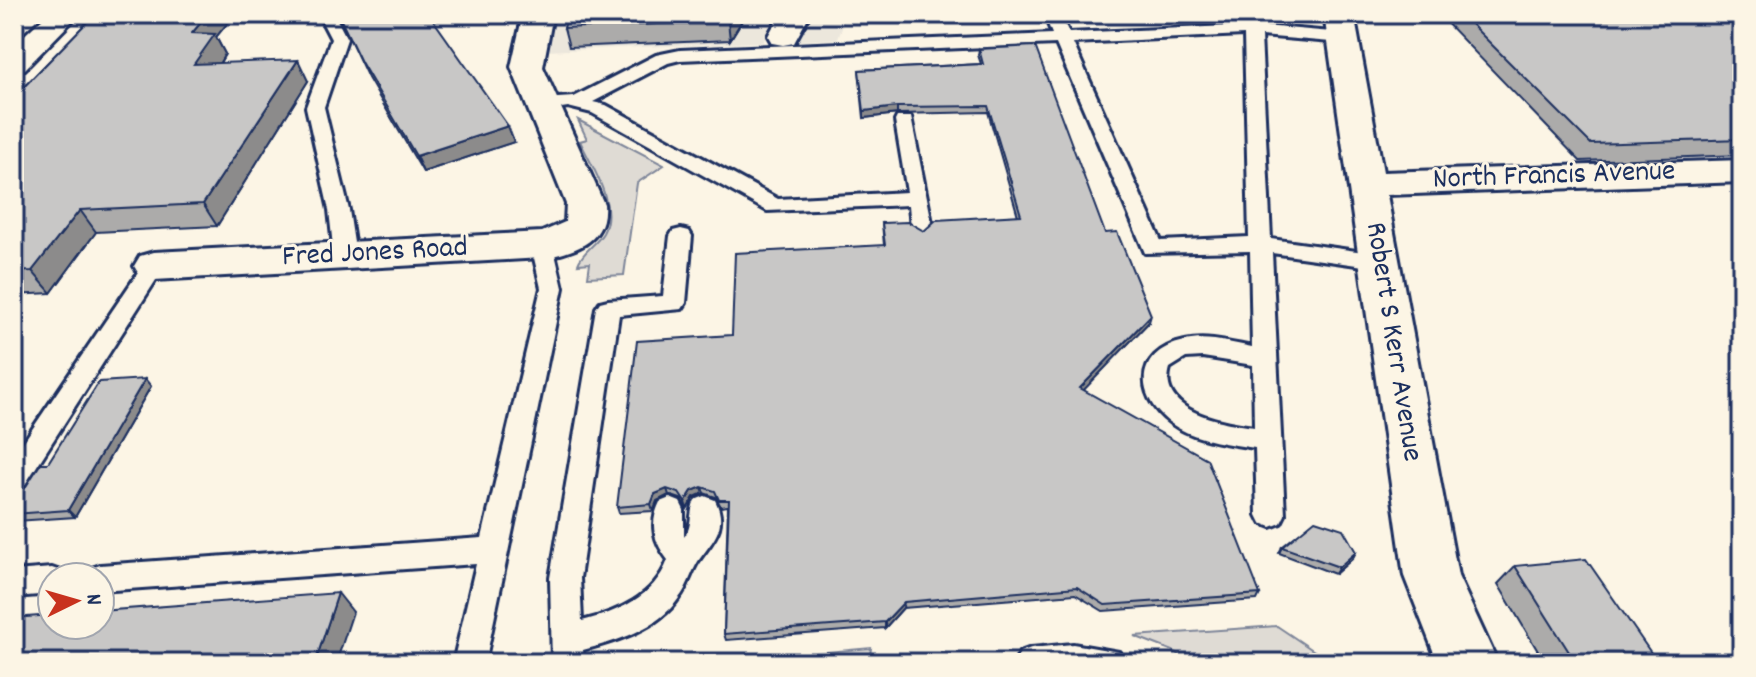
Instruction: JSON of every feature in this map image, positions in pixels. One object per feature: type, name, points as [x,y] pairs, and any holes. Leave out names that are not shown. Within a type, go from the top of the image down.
[{"type":"street","points":[[14,62],[64,14]]},
{"type":"street","points":[[538,14],[527,67],[542,105]]},
{"type":"street","name":"Robert S Kerr Avenue","points":[[1341,26],[1431,576],[1453,634],[1469,663]]},
{"type":"street","name":"Fred Jones Road","points":[[154,266],[542,245],[571,238],[587,221],[585,204],[542,105]]},
{"type":"street","name":"North Francis Avenue","points":[[1366,184],[1742,171]]},
{"type":"lane","points":[[326,14],[339,39],[315,107],[339,210],[345,256]]},
{"type":"lane","points":[[1052,14],[1153,248],[1259,244],[1378,261]]},
{"type":"lane","points":[[542,105],[579,102],[671,56],[1341,26]]},
{"type":"lane","points":[[1252,30],[1271,515]]},
{"type":"lane","points":[[579,102],[599,109],[774,206],[918,198]]},
{"type":"lane","points":[[904,121],[922,228]]},
{"type":"lane","points":[[681,236],[674,303],[608,308],[565,578],[568,651],[657,605],[671,589],[684,558],[703,536],[705,508]]},
{"type":"lane","points":[[469,663],[552,288],[542,245]]},
{"type":"lane","points":[[14,478],[154,266]]},
{"type":"lane","points":[[1264,358],[1202,349],[1184,350],[1160,363],[1156,387],[1168,406],[1189,422],[1267,439]]},
{"type":"lane","points":[[670,510],[668,538],[684,558]]},
{"type":"lane","points":[[116,577],[494,550]]},
{"type":"lane","points":[[14,584],[36,582]]},
{"type":"lane","points":[[1031,663],[1073,659],[1108,663]]},
{"type":"shaded area","points":[[556,14],[779,14],[763,42],[545,51]]},
{"type":"shaded area","points":[[812,14],[847,14],[838,39],[798,41]]},
{"type":"shaded area","points":[[578,120],[664,165],[637,183],[624,275],[588,277],[590,263],[578,264],[603,233],[607,210],[602,186],[580,141],[587,139]]},
{"type":"shaded area","points":[[1277,626],[1332,663],[1190,663],[1173,651],[1134,636]]},
{"type":"shaded area","points":[[871,648],[870,655],[853,663],[702,663]]},
{"type":"building","points":[[95,14],[208,14],[192,33],[215,34],[194,64],[298,60],[203,204],[80,210],[32,271],[14,272],[14,97]]},
{"type":"building","points":[[338,14],[429,14],[508,126],[416,156],[361,62]]},
{"type":"building","points":[[568,14],[732,14],[728,21],[564,28]]},
{"type":"building","points":[[1461,14],[1742,14],[1742,139],[1591,144]]},
{"type":"building","points":[[1035,46],[1105,233],[1117,232],[1151,315],[1080,388],[1207,459],[1260,594],[1105,605],[1077,587],[904,602],[885,622],[724,634],[729,500],[719,500],[715,491],[702,487],[692,491],[685,502],[679,493],[667,489],[655,494],[651,504],[617,507],[637,341],[732,335],[735,253],[885,245],[882,223],[908,222],[924,231],[936,220],[1021,215],[988,106],[897,107],[864,111],[859,70],[983,64],[979,49]]},
{"type":"building","points":[[145,379],[68,510],[14,514],[14,505],[41,463],[48,463],[99,382]]},
{"type":"building","points":[[1315,520],[1343,529],[1356,552],[1339,567],[1282,547]]},
{"type":"building","points":[[1586,559],[1658,663],[1576,663],[1515,566]]},
{"type":"building","points":[[338,593],[315,663],[14,663],[14,618],[36,616],[36,641],[116,641],[116,610]]}]
